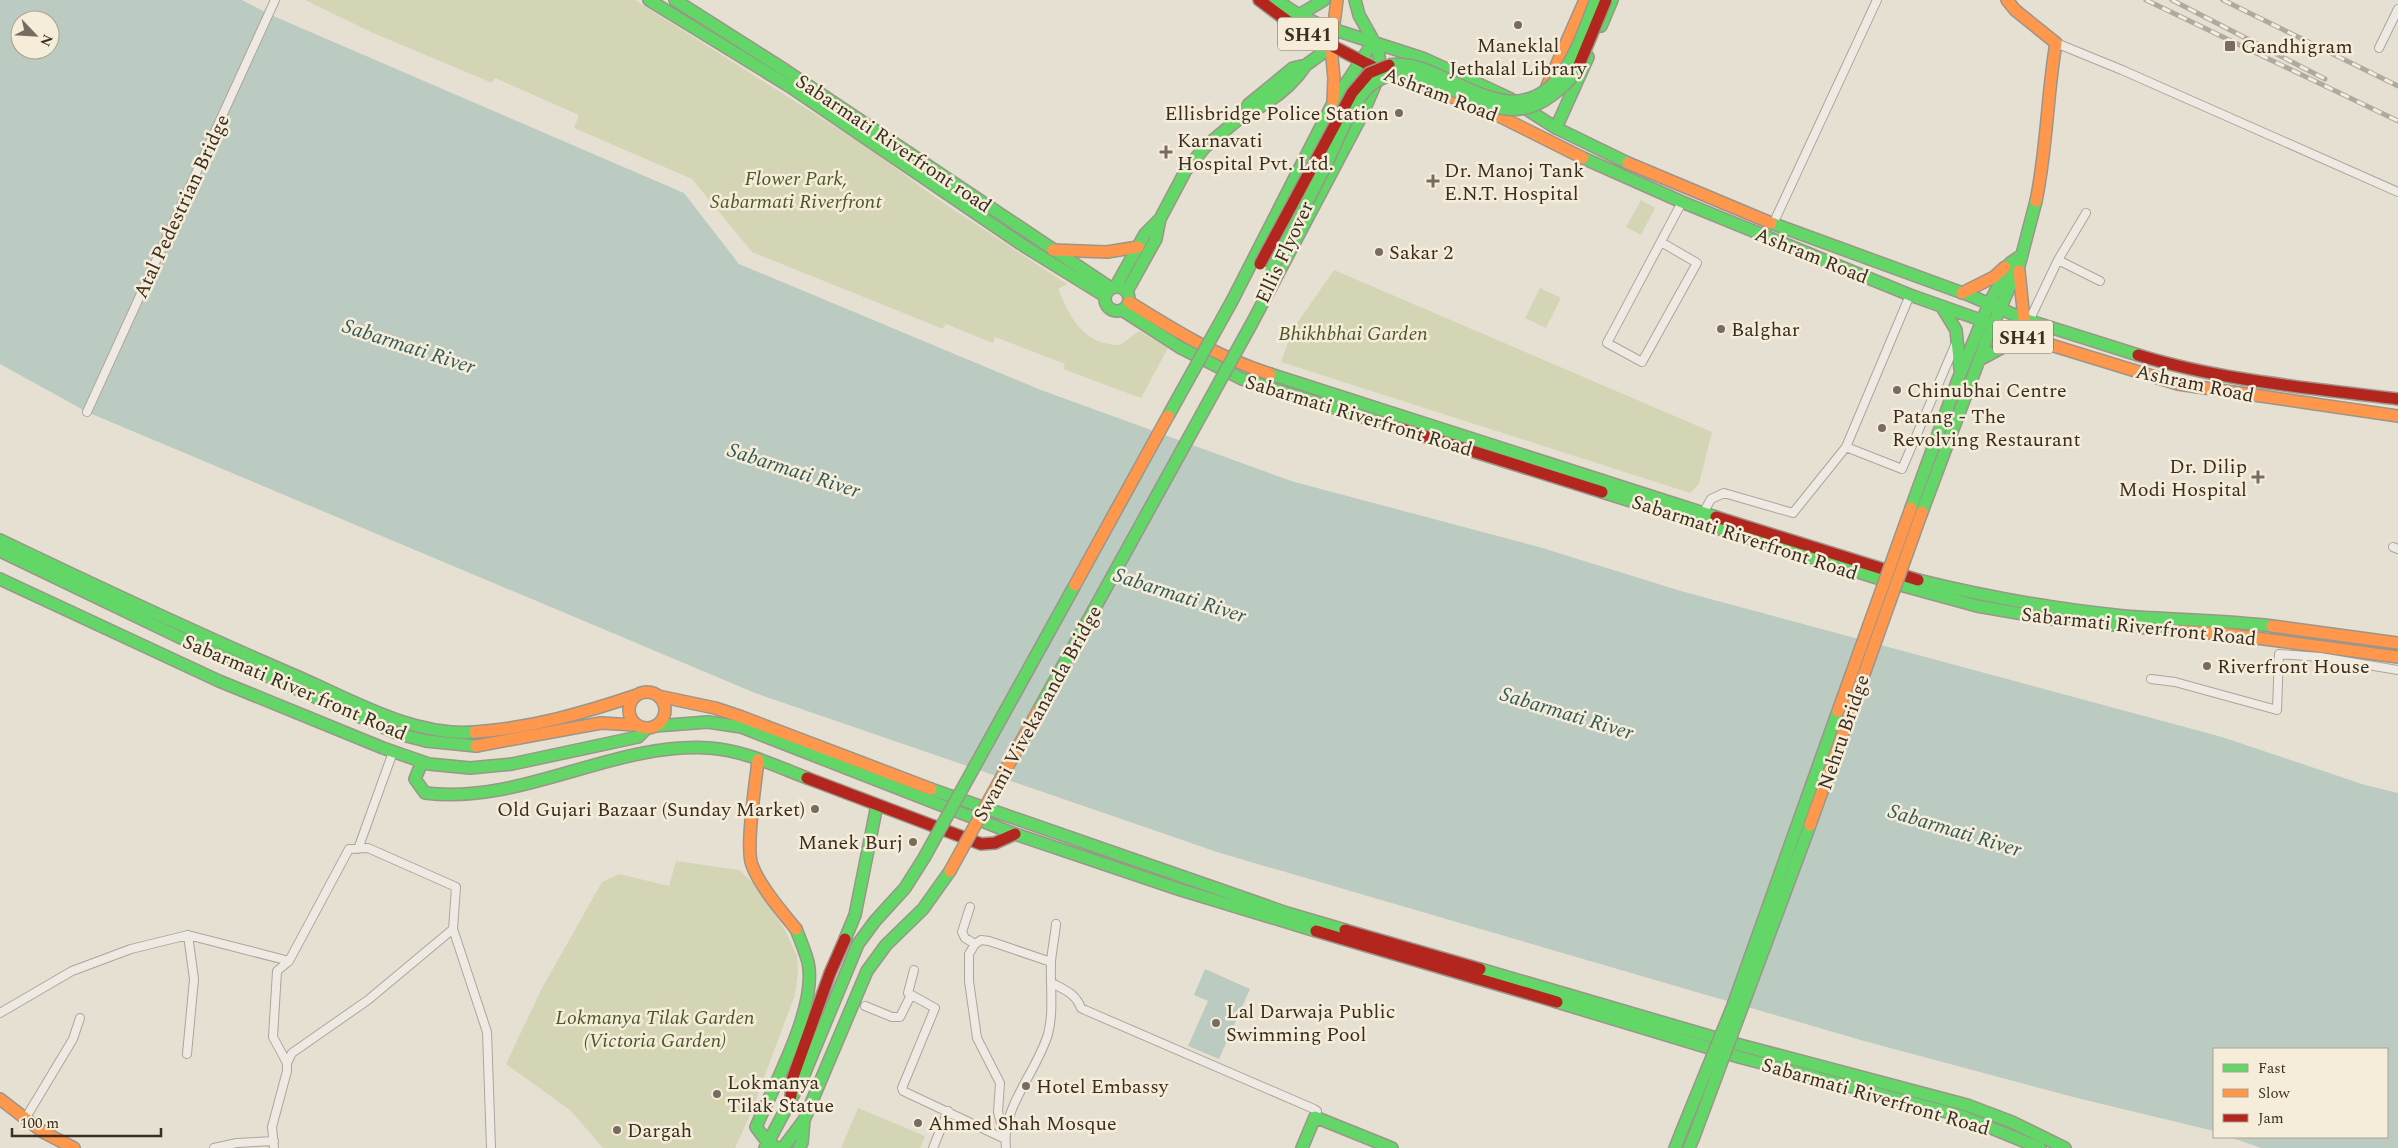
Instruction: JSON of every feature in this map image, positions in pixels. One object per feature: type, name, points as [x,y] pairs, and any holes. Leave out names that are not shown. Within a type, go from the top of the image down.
[{"type":"main road","name":"Sabarmati Riverfront road","points":[[649,0],[789,86],[993,218],[1118,295]]},
{"type":"main road","name":"Sabarmati Riverfront road","points":[[675,0],[796,76],[993,218],[1053,250],[1118,295]]},
{"type":"main road","name":"Ashram Road","points":[[1259,0],[1272,12],[1360,62],[1491,112],[1607,170],[1682,202],[1910,295],[1987,324],[2178,384],[2398,416]]},
{"type":"main road","name":"Ashram Road","points":[[1276,0],[1299,15],[1425,60],[1509,98],[1556,128],[1660,178],[1772,224],[1962,293],[2027,320],[2182,369],[2260,382],[2398,399]]},
{"type":"main road","points":[[1299,15],[1324,0]]},
{"type":"main road","points":[[1333,103],[1334,78],[1331,47],[1335,28],[1337,0]]},
{"type":"main road","points":[[1265,295],[1360,119],[1381,71],[1378,49],[1359,15],[1355,0]]},
{"type":"main road","points":[[1538,115],[1545,92],[1585,0]]},
{"type":"main road","name":"Ellis Flyover","points":[[1234,296],[1265,256],[1344,108],[1357,87],[1370,73],[1390,66],[1411,66],[1432,72],[1496,100],[1525,101],[1539,96],[1558,81],[1570,60],[1596,0]]},
{"type":"main road","name":"Ellis Flyover","points":[[1265,295],[1271,270],[1364,93],[1376,81],[1394,74],[1413,75],[1497,109],[1512,112],[1528,111],[1547,103],[1568,84],[1606,0]]},
{"type":"main road","points":[[1556,128],[1567,108],[1612,0]]},
{"type":"main road","points":[[1987,324],[2015,265],[2022,255],[2038,197],[2048,91],[2056,43],[2015,10],[2007,0]]},
{"type":"main road","points":[[699,31],[706,19]]},
{"type":"main road","points":[[1234,296],[1333,103],[1374,41]]},
{"type":"main road","points":[[1118,295],[1156,239],[1160,219],[1186,170],[1205,147],[1241,116],[1256,111],[1299,76],[1306,65],[1331,47]]},
{"type":"main road","points":[[1118,295],[1138,246],[1145,234],[1160,219]]},
{"type":"main road","points":[[1053,250],[1107,252],[1138,246]]},
{"type":"main road","points":[[1962,293],[2015,265]]},
{"type":"main road","points":[[2015,265],[2027,320]]},
{"type":"main road","name":"Sabarmati Riverfront Road","points":[[1118,295],[1181,348],[1242,379],[1701,517],[1884,581],[1977,606],[2051,619],[2127,628],[2263,625],[2398,643]]},
{"type":"main road","name":"Swami Vivekananda Bridge","points":[[804,1120],[867,972],[886,945],[923,909],[950,872],[1252,322],[1265,295]]},
{"type":"main road","name":"Swami Vivekananda Bridge","points":[[770,1146],[791,1103],[858,944],[875,921],[905,888],[924,858],[1234,296]]},
{"type":"main road","points":[[1942,307],[1954,323],[1958,340],[1961,374]]},
{"type":"main road","name":"Nehru Bridge","points":[[1675,1148],[1736,998],[1817,775],[1868,624],[1979,360],[1987,324]]},
{"type":"main road","name":"Nehru Bridge","points":[[1691,1143],[1816,808],[1961,374],[1987,324]]},
{"type":"main road","points":[[1979,360],[2018,339],[2027,338]]},
{"type":"main road","points":[[0,540],[164,619],[405,723],[454,734],[514,729],[591,711],[648,692],[658,696],[715,708],[1002,815],[1287,913],[1740,1045],[1967,1106],[2012,1122],[2065,1148]]},
{"type":"main road","name":"Sabarmati River front Road","points":[[0,551],[179,637],[399,734],[426,741],[475,746],[500,743],[601,723],[646,726],[708,722],[741,727],[1015,834]]},
{"type":"main road","points":[[0,579],[219,681],[422,762],[470,768],[512,764],[638,737],[646,726],[662,720],[665,712],[663,703],[658,696]]},
{"type":"main road","name":"Sabarmati Riverfront Road","points":[[2204,626],[2398,657]]},
{"type":"main road","points":[[637,695],[631,701],[628,710],[630,718],[646,726]]},
{"type":"main road","points":[[422,762],[415,779],[425,793],[450,797],[492,793],[569,772],[664,751],[706,748],[743,754],[980,844],[995,843],[1015,834]]},
{"type":"main road","points":[[758,760],[751,823],[751,864],[776,904],[796,930],[808,962],[809,978],[804,1015],[756,1127],[770,1146]]},
{"type":"main road","points":[[791,1103],[793,1077],[830,973],[855,915],[877,804]]},
{"type":"main road","name":"Sabarmati Riverfront Road","points":[[1015,834],[1280,921],[1739,1057],[1962,1116],[2040,1148]]},
{"type":"main road","points":[[0,1098],[43,1132],[74,1148]]},
{"type":"main road","points":[[1302,1148],[1315,1117],[1392,1148]]},
{"type":"main road","points":[[783,1148],[804,1120]]},
{"type":"main road","points":[[799,1148],[802,1143],[804,1120]]},
{"type":"street","name":"Atal Pedestrian Bridge","points":[[87,412],[275,0]]},
{"type":"street","points":[[1772,224],[1877,0]]},
{"type":"street","points":[[2379,48],[2398,9]]},
{"type":"street","points":[[2056,43],[2137,76],[2398,192]]},
{"type":"street","points":[[1661,242],[1697,263],[1642,362],[1607,343],[1682,202]]},
{"type":"street","points":[[2027,320],[2058,260],[2086,213]]},
{"type":"street","points":[[2058,260],[2100,281]]},
{"type":"street","points":[[1701,517],[1711,498],[1724,492],[1793,513],[1846,446],[1910,295]]},
{"type":"street","points":[[1846,446],[1902,469],[1958,340]]},
{"type":"street","points":[[2320,645],[2320,657]]},
{"type":"street","points":[[2151,679],[2176,682],[2277,710],[2279,654],[2320,657],[2398,670]]},
{"type":"street","points":[[358,849],[393,752]]},
{"type":"street","points":[[287,1063],[273,1037],[277,972],[289,961],[349,849],[368,848],[456,887],[453,929],[487,1032],[491,1148]]},
{"type":"street","points":[[970,907],[962,932],[965,938],[975,944]]},
{"type":"street","points":[[1005,1141],[1011,1111],[1048,1034],[1052,983],[1051,962],[1056,924]]},
{"type":"street","points":[[214,1148],[236,1143],[274,1145],[272,1127],[283,1090],[287,1063],[292,1053],[368,1000],[453,929]]},
{"type":"street","points":[[0,1013],[72,971],[131,949],[188,935],[289,961]]},
{"type":"street","points":[[187,1054],[194,979],[188,935]]},
{"type":"street","points":[[1005,1141],[998,1112],[1000,1083],[976,1038],[969,981],[969,954],[975,944],[981,940],[998,942],[1051,962]]},
{"type":"street","points":[[914,970],[914,976],[908,990],[911,995],[935,1008],[902,1088],[905,1092],[948,1111],[1005,1141]]},
{"type":"street","points":[[1052,983],[1079,999],[1081,1008],[1314,1109],[1317,1111],[1315,1117]]},
{"type":"street","points":[[865,1006],[892,1017],[900,1017],[911,995]]},
{"type":"street","points":[[25,1119],[72,1039],[80,1018]]},
{"type":"street","points":[[933,1148],[948,1111]]},
{"type":"green space","name":"Flower Park, Sabarmati Riverfront","points":[[305,0],[635,0],[867,147],[939,200],[1067,284],[1058,289],[1074,320],[1088,335],[1108,344],[1120,345],[1139,331],[1168,348],[1141,398],[1063,369],[1065,364],[995,337],[993,343],[946,324],[943,329],[752,252],[692,179],[574,128],[579,115],[495,78],[492,83],[371,32]]},
{"type":"green space","points":[[1641,200],[1655,208],[1641,235],[1626,227]]},
{"type":"green space","name":"Bhikhbhai Garden","points":[[1334,270],[1712,432],[1699,484],[1690,493],[1281,362],[1293,329]]},
{"type":"green space","points":[[1540,288],[1561,298],[1546,328],[1525,318]]},
{"type":"green space","name":"Lokmanya Tilak Garden (Victoria Garden)","points":[[676,861],[739,870],[755,885],[785,930],[797,956],[798,972],[795,995],[750,1115],[735,1148],[603,1148],[570,1110],[506,1064],[542,988],[602,882],[619,874],[669,886]]},
{"type":"green space","points":[[858,1108],[925,1136],[920,1148],[841,1148]]},
{"type":"water","name":"Sabarmati River","points":[[0,0],[242,0],[271,15],[684,193],[739,264],[1041,390],[1291,481],[1539,547],[1681,591],[2222,737],[2365,785],[2398,793],[2398,1148],[2261,1148],[2233,1138],[2388,1138],[2388,1048],[2213,1048],[2213,1131],[2077,1098],[1864,1041],[1220,853],[755,693],[87,412],[0,364]]},
{"type":"water","name":"Lal Darwaja Public Swimming Pool","points":[[1205,969],[1250,989],[1219,1059],[1188,1046],[1208,1001],[1194,995]]},
{"type":"railway","points":[[2146,0],[2398,121]]},
{"type":"railway","points":[[2172,0],[2325,79]]},
{"type":"railway","points":[[2223,0],[2398,86]]},
{"type":"traffic: fast","points":[[649,0],[789,86],[1024,246],[1105,296]]},
{"type":"traffic: fast","points":[[675,0],[785,70],[1111,288]]},
{"type":"traffic: fast","points":[[1276,0],[1299,15],[1323,26],[1425,59],[1509,98],[1556,128],[1628,163]]},
{"type":"traffic: fast","points":[[1299,15],[1324,0]]},
{"type":"traffic: fast","points":[[1252,323],[1362,115],[1381,71],[1378,49],[1359,15],[1355,0]]},
{"type":"traffic: fast","points":[[1389,65],[1397,64],[1421,68],[1493,98],[1508,101],[1527,99],[1543,92],[1556,81],[1567,67],[1576,50],[1596,0]]},
{"type":"traffic: fast","points":[[1601,26],[1612,0]]},
{"type":"traffic: fast","points":[[1232,301],[1333,103],[1374,41]]},
{"type":"traffic: fast","points":[[1116,286],[1145,234],[1160,219],[1186,170],[1205,147],[1241,117],[1249,104],[1293,68],[1306,65],[1331,47]]},
{"type":"traffic: fast","points":[[1556,128],[1588,57]]},
{"type":"traffic: fast","points":[[1241,117],[1277,96],[1293,82],[1306,65]]},
{"type":"traffic: fast","points":[[1271,270],[1318,182],[1346,121],[1360,97],[1377,81],[1398,74],[1420,76],[1484,103],[1506,109],[1528,108],[1551,96],[1570,79],[1579,65]]},
{"type":"traffic: fast","points":[[1583,158],[1682,202],[1910,295],[2054,346]]},
{"type":"traffic: fast","points":[[1922,512],[1988,336],[2019,266],[2036,201]]},
{"type":"traffic: fast","points":[[1127,291],[1156,239],[1160,219]]},
{"type":"traffic: fast","points":[[1771,223],[1971,296],[2024,319],[2138,355]]},
{"type":"traffic: fast","points":[[1911,508],[1957,382],[1989,304],[2010,263],[2022,255]]},
{"type":"traffic: fast","points":[[1117,287],[1126,290],[1129,299],[1126,308],[1117,311],[1108,308],[1105,299],[1108,290],[1117,287]]},
{"type":"traffic: fast","points":[[1168,416],[1232,301]]},
{"type":"traffic: fast","points":[[1942,307],[1956,330],[1960,369]]},
{"type":"traffic: fast","points":[[1122,310],[1181,348],[1242,379],[1402,429]]},
{"type":"traffic: fast","points":[[1038,711],[1252,323]]},
{"type":"traffic: fast","points":[[1979,360],[2018,339],[2027,338]]},
{"type":"traffic: fast","points":[[1270,374],[1716,517]]},
{"type":"traffic: fast","points":[[1602,492],[1893,583],[1977,606],[2051,619],[2178,631]]},
{"type":"traffic: fast","points":[[0,540],[184,626],[383,715],[429,729],[475,732]]},
{"type":"traffic: fast","points":[[0,551],[179,637],[399,734],[426,741],[476,746]]},
{"type":"traffic: fast","points":[[0,579],[219,681],[383,748],[429,764],[470,768],[512,764],[638,737],[647,728]]},
{"type":"traffic: fast","points":[[1918,580],[1969,592],[2072,610],[2124,616],[2272,626]]},
{"type":"traffic: fast","points":[[924,858],[1075,585]]},
{"type":"traffic: fast","points":[[1681,1133],[1732,1008],[1838,711]]},
{"type":"traffic: fast","points":[[655,726],[708,722],[741,727],[1015,834],[1181,890],[1316,931]]},
{"type":"traffic: fast","points":[[422,762],[415,779],[425,793],[461,794],[497,790],[637,754],[673,749],[722,749],[759,759],[807,778]]},
{"type":"traffic: fast","points":[[931,789],[1287,913],[1345,930]]},
{"type":"traffic: fast","points":[[845,939],[855,915],[877,805]]},
{"type":"traffic: fast","points":[[1693,1139],[1810,825]]},
{"type":"traffic: fast","points":[[765,1148],[803,1077],[858,944],[875,921],[905,888],[924,858]]},
{"type":"traffic: fast","points":[[783,1148],[804,1120],[867,971],[886,945],[923,909],[950,871]]},
{"type":"traffic: fast","points":[[778,1148],[768,1143],[756,1127],[783,1068],[801,1022],[807,1000],[808,962],[796,929]]},
{"type":"traffic: fast","points":[[1480,969],[1740,1045],[1967,1105],[2012,1122],[2065,1148]]},
{"type":"traffic: fast","points":[[1557,1002],[1739,1057],[1962,1116],[2040,1148]]},
{"type":"traffic: fast","points":[[1302,1148],[1315,1117],[1392,1148]]},
{"type":"traffic: fast","points":[[799,1148],[802,1143],[804,1120]]},
{"type":"traffic: fast","points":[[1675,1148],[1681,1133]]},
{"type":"traffic: fast","points":[[1689,1148],[1693,1139]]},
{"type":"traffic: slow","points":[[1333,101],[1334,78],[1331,47],[1337,0]]},
{"type":"traffic: slow","points":[[1545,91],[1585,0]]},
{"type":"traffic: slow","points":[[2007,0],[2015,10],[2056,43],[2036,201]]},
{"type":"traffic: slow","points":[[1373,67],[1491,112],[1583,158]]},
{"type":"traffic: slow","points":[[1628,163],[1771,223]]},
{"type":"traffic: slow","points":[[1053,250],[1107,252],[1138,247]]},
{"type":"traffic: slow","points":[[1962,293],[1994,277],[2005,267]]},
{"type":"traffic: slow","points":[[2019,271],[2024,319]]},
{"type":"traffic: slow","points":[[1129,302],[1215,352],[1270,374]]},
{"type":"traffic: slow","points":[[2054,346],[2178,384],[2398,416]]},
{"type":"traffic: slow","points":[[1075,585],[1168,416]]},
{"type":"traffic: slow","points":[[1838,711],[1911,508]]},
{"type":"traffic: slow","points":[[1810,825],[1922,512]]},
{"type":"traffic: slow","points":[[2272,626],[2398,643]]},
{"type":"traffic: slow","points":[[2178,631],[2226,634],[2398,657]]},
{"type":"traffic: slow","points":[[647,692],[660,697],[665,710],[660,723],[647,728],[634,723],[629,710],[634,697],[647,692]]},
{"type":"traffic: slow","points":[[475,732],[557,719],[637,695]]},
{"type":"traffic: slow","points":[[658,696],[715,708],[742,717],[931,789]]},
{"type":"traffic: slow","points":[[950,871],[1038,711]]},
{"type":"traffic: slow","points":[[476,746],[601,723],[636,725]]},
{"type":"traffic: slow","points":[[758,760],[750,830],[752,865],[765,890],[796,929]]},
{"type":"traffic: slow","points":[[0,1099],[43,1132],[74,1148]]},
{"type":"traffic: jam","points":[[1259,0],[1294,26],[1373,67]]},
{"type":"traffic: jam","points":[[1579,65],[1606,0]]},
{"type":"traffic: jam","points":[[1260,264],[1352,93],[1369,73],[1389,65]]},
{"type":"traffic: jam","points":[[2138,355],[2170,364],[2234,377],[2398,399]]},
{"type":"traffic: jam","points":[[1402,429],[1602,492]]},
{"type":"traffic: jam","points":[[1716,517],[1918,580]]},
{"type":"traffic: jam","points":[[807,778],[981,844],[995,843],[1015,834]]},
{"type":"traffic: jam","points":[[1345,930],[1480,969]]},
{"type":"traffic: jam","points":[[1316,931],[1557,1002]]},
{"type":"traffic: jam","points":[[791,1096],[793,1077],[830,973],[845,939]]},
{"type":"place","name":"Maneklal Jethalal Library","points":[[1518,25]]},
{"type":"place","name":"Gandhigram","points":[[2230,46]]},
{"type":"place","name":"Ellisbridge Police Station","points":[[1399,113]]},
{"type":"place","name":"Karnavati Hospital Pvt. Ltd.","points":[[1166,152]]},
{"type":"place","name":"Dr. Manoj Tank E.N.T. Hospital","points":[[1433,181]]},
{"type":"place","name":"Sakar 2","points":[[1379,252]]},
{"type":"place","name":"Balghar","points":[[1721,329]]},
{"type":"place","name":"Chinubhai Centre","points":[[1897,390]]},
{"type":"place","name":"Patang - The Revolving Restaurant","points":[[1882,428]]},
{"type":"place","name":"Dr. Dilip Modi Hospital","points":[[2258,477]]},
{"type":"place","name":"Riverfront House","points":[[2207,666]]},
{"type":"place","name":"Old Gujari Bazaar (Sunday Market)","points":[[815,809]]},
{"type":"place","name":"Manek Burj","points":[[913,842]]},
{"type":"place","name":"Lal Darwaja Public Swimming Pool","points":[[1216,1023]]},
{"type":"place","name":"Hotel Embassy","points":[[1026,1086]]},
{"type":"place","name":"Lokmanya Tilak Statue","points":[[717,1094]]},
{"type":"place","name":"Ahmed Shah Mosque","points":[[918,1123]]},
{"type":"place","name":"Dargah","points":[[617,1130]]}]
